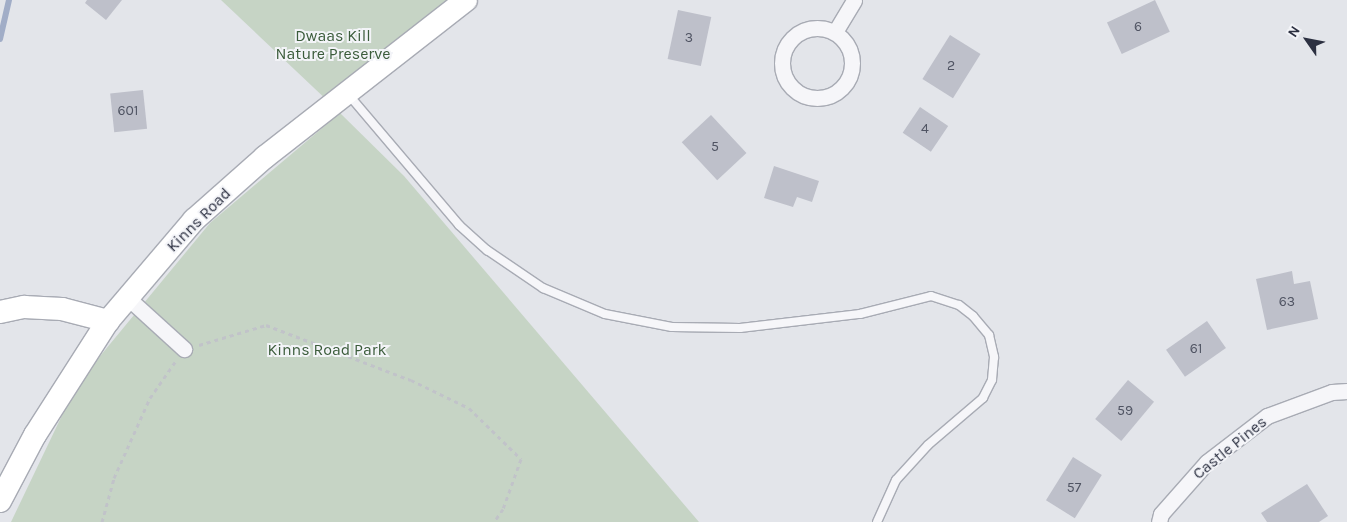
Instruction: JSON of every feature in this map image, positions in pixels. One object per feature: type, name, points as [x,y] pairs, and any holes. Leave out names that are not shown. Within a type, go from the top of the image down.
[{"type":"street","name":"Kinns Road","points":[[0,501],[35,435],[108,321],[194,220],[346,92],[466,0]]},
{"type":"street","points":[[835,32],[854,0]]},
{"type":"street","points":[[812,28],[835,32],[851,52],[850,78],[831,96],[819,99],[796,92],[787,83],[782,60],[791,39],[812,28]]},
{"type":"street","points":[[128,298],[184,350]]},
{"type":"street","points":[[0,312],[24,307],[62,308],[108,321]]},
{"type":"street","name":"Castle Pines","points":[[1159,522],[1182,488],[1207,462],[1267,416],[1332,392],[1347,391]]},
{"type":"lane","points":[[346,92],[459,225],[487,250],[543,288],[605,314],[672,327],[740,328],[860,314],[931,296],[959,305],[973,316],[989,335],[994,357],[992,380],[983,398],[928,445],[896,480],[877,522]]},
{"type":"path","points":[[102,522],[114,478],[150,398],[184,350],[266,325],[411,380],[469,408],[521,459],[503,509],[494,522]]},
{"type":"green space","name":"Dwaas Kill Nature Preserve","points":[[221,0],[466,0],[331,104]]},
{"type":"green space","name":"Kinns Road Park","points":[[340,113],[404,176],[699,522],[11,522],[77,384],[210,223]]},
{"type":"building","points":[[87,0],[122,0],[106,20],[85,3]]},
{"type":"building","points":[[1155,0],[1170,32],[1122,54],[1107,22]]},
{"type":"building","points":[[678,10],[711,17],[701,66],[668,59]]},
{"type":"building","points":[[950,35],[981,54],[953,98],[922,79]]},
{"type":"building","points":[[143,90],[147,129],[114,132],[110,93]]},
{"type":"building","points":[[920,107],[948,126],[931,152],[903,133]]},
{"type":"building","points":[[711,115],[746,153],[717,180],[682,142]]},
{"type":"building","points":[[774,166],[819,181],[812,202],[797,197],[793,207],[764,198]]},
{"type":"building","points":[[1292,271],[1294,284],[1310,281],[1318,319],[1267,330],[1256,279]]},
{"type":"building","points":[[1207,321],[1226,348],[1185,377],[1166,350]]},
{"type":"building","points":[[1128,380],[1154,402],[1121,441],[1095,419]]},
{"type":"building","points":[[1073,457],[1102,475],[1075,518],[1046,500]]},
{"type":"building","points":[[1307,484],[1328,516],[1319,522],[1267,522],[1261,513]]},
{"type":"waterway","points":[[0,39],[9,0]]}]
